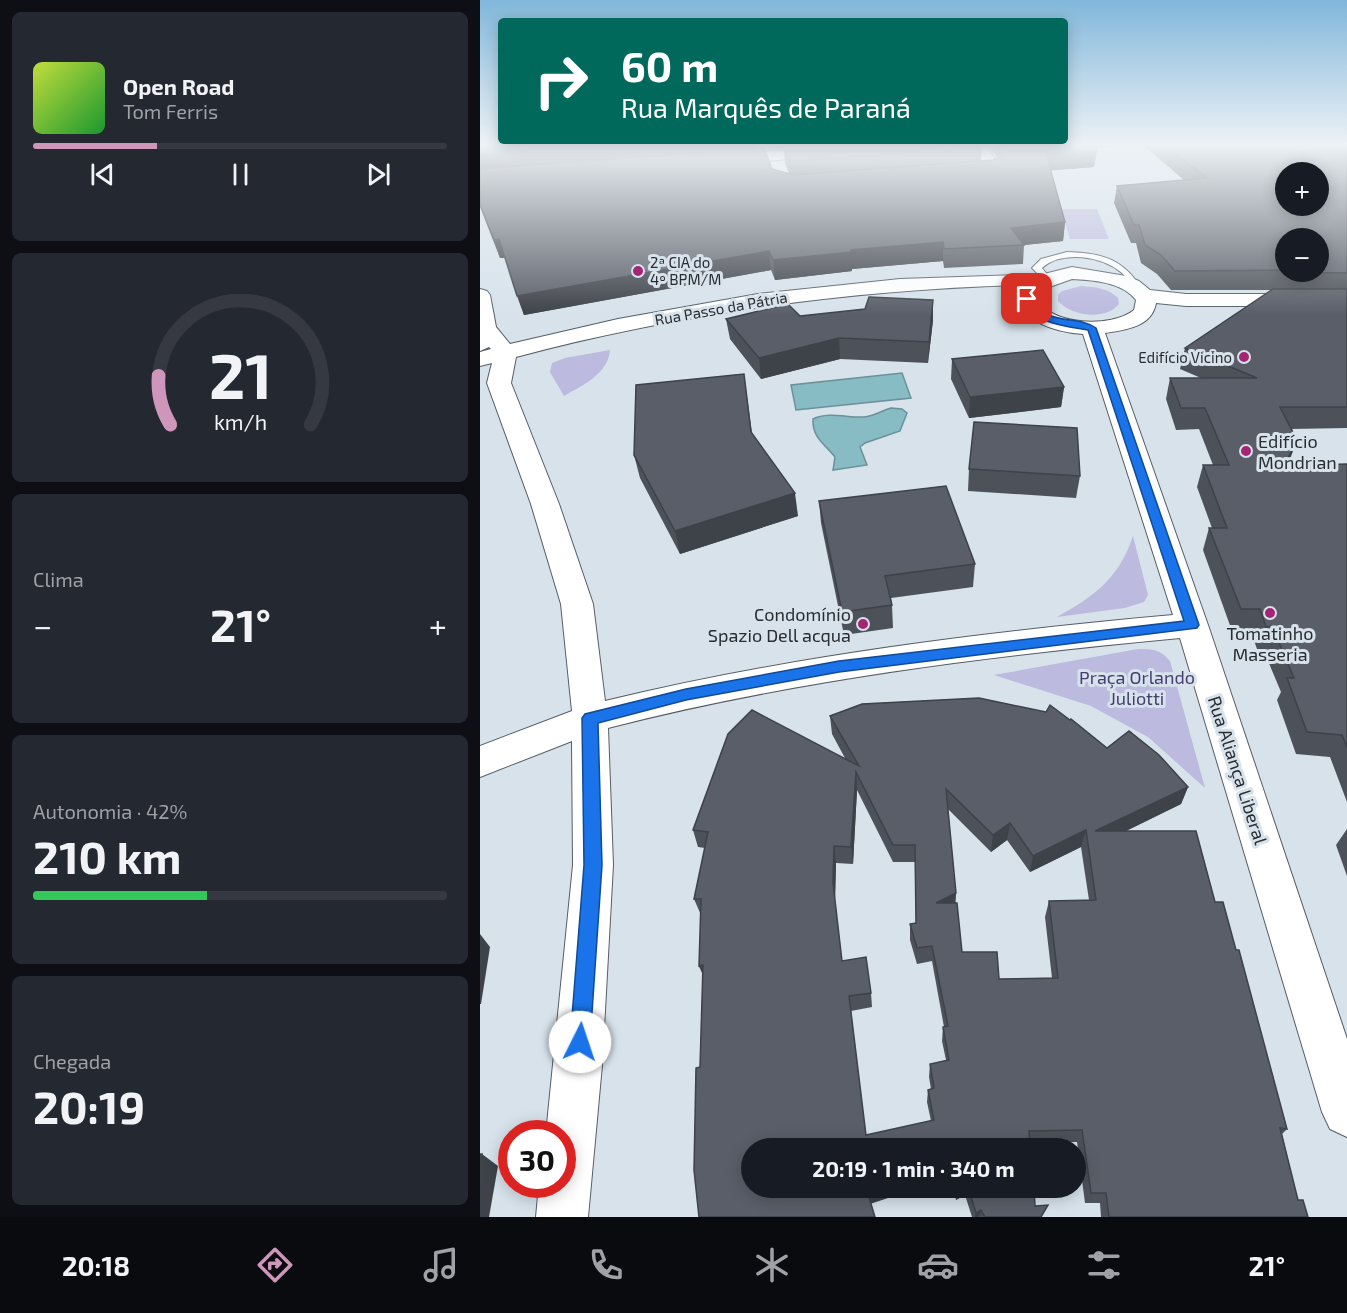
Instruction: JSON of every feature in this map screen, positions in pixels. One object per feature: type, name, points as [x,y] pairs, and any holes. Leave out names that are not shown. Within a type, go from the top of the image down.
[{"type":"street","name":"Rua Passo da Pátria","points":[[491,365],[674,315],[849,289],[966,281],[1038,283],[1072,273],[1095,274],[1117,279],[1141,299]]},
{"type":"street","points":[[1038,283],[1027,299],[1031,308],[1041,315],[1072,326],[1092,328],[1125,324],[1137,318],[1141,299],[1347,300]]},
{"type":"street","points":[[480,295],[483,336],[491,365],[545,504],[577,604],[590,718],[593,865],[578,1065],[562,1217]]},
{"type":"street","name":"Rua Aliança Liberal","points":[[1092,328],[1192,625],[1347,1112]]},
{"type":"street","points":[[480,762],[590,718],[686,694],[839,667],[1192,625]]},
{"type":"green space","points":[[1061,209],[1097,209],[1109,239],[1070,239]]},
{"type":"green space","points":[[1081,286],[1106,290],[1118,298],[1119,304],[1105,313],[1088,314],[1071,310],[1058,301],[1058,295],[1062,291]]},
{"type":"green space","points":[[610,350],[605,366],[600,372],[564,396],[550,372],[552,363],[565,358]]},
{"type":"green space","name":"Praça Orlando Juliotti","points":[[1133,536],[1148,595],[1144,602],[1125,608],[1057,617],[1094,593],[1113,575]]},
{"type":"green space","name":"Praça Orlando Juliotti","points":[[1138,649],[1156,650],[1170,661],[1205,788],[1148,737],[1091,706],[994,675]]},
{"type":"shaded area","points":[[902,373],[911,398],[796,410],[791,385]]},
{"type":"shaded area","points":[[891,408],[902,409],[907,413],[900,431],[865,443],[860,447],[867,465],[833,470],[835,457],[817,436],[813,419],[832,415],[864,417]]},
{"type":"building","points":[[480,202],[1059,202],[1065,222],[1011,228],[1024,245],[944,249],[943,242],[773,260],[769,251],[517,296],[499,239],[494,240]]},
{"type":"building","points":[[1124,202],[1275,202],[1275,216],[1329,216],[1329,202],[1347,202],[1347,273],[1329,273],[1329,228],[1275,228],[1275,270],[1175,271],[1161,255],[1145,245],[1139,225],[1134,225]]},
{"type":"building","points":[[1273,289],[1347,289],[1347,407],[1280,407],[1297,440],[1284,466],[1347,464],[1347,747],[1342,735],[1307,732],[1287,678],[1294,678],[1272,626],[1266,627],[1260,609],[1241,609],[1209,528],[1227,528],[1203,465],[1229,465],[1205,408],[1181,408],[1170,378],[1257,378],[1185,348]]},
{"type":"building","points":[[869,297],[933,300],[929,342],[839,338],[759,358],[726,319],[788,304],[800,316],[865,309]]},
{"type":"building","points":[[1043,350],[1064,387],[970,397],[952,359]]},
{"type":"building","points":[[744,374],[751,432],[795,493],[675,531],[634,455],[636,385]]},
{"type":"building","points":[[974,422],[1077,428],[1080,476],[969,469]]},
{"type":"building","points":[[946,486],[975,564],[885,576],[892,605],[842,612],[819,501]]},
{"type":"building","points":[[979,698],[1046,712],[1050,705],[1107,748],[1129,731],[1159,755],[1188,787],[1095,831],[1196,831],[1215,902],[1223,902],[1236,950],[1239,950],[1287,1129],[1280,1128],[1298,1200],[1303,1200],[1308,1217],[1109,1217],[1106,1193],[1091,1193],[1086,1158],[1086,1138],[1083,1138],[1082,1130],[1029,1131],[1029,1138],[741,1138],[741,1198],[869,1198],[875,1217],[699,1217],[694,1170],[696,1068],[700,1067],[703,965],[699,966],[701,899],[694,899],[708,832],[693,830],[728,734],[752,710],[859,766],[830,716],[862,704]],"holes":[[[856,772],[893,845],[915,845],[916,923],[910,924],[917,948],[932,946],[948,1026],[943,1027],[949,1060],[930,1064],[934,1088],[928,1090],[934,1120],[866,1135],[849,996],[871,993],[866,957],[842,961],[833,883],[834,846],[851,847]],[[946,789],[993,835],[1010,823],[1033,856],[1086,830],[1096,900],[1049,901],[1058,978],[999,979],[997,952],[962,952],[957,903],[936,903],[956,893]]]},
{"type":"building","points":[[971,1198],[1035,1198],[1035,1206],[1048,1205],[1041,1217],[985,1217],[981,1210],[976,1213]]},
{"type":"place","name":"2ª CIA do 4º BPM/M","points":[[638,271]]},
{"type":"place","name":"Edifício Vicino","points":[[1244,357]]},
{"type":"place","name":"Edifício Mondrian","points":[[1246,451]]},
{"type":"place","name":"Tomatinho Masseria","points":[[1270,613]]},
{"type":"place","name":"Condomínio Spazio Dell acqua","points":[[863,624]]},
{"type":"route","points":[[580,1042],[593,865],[590,718],[686,694],[839,667],[1116,632],[1192,625],[1092,328],[1055,322],[1031,308],[1027,299]]}]
